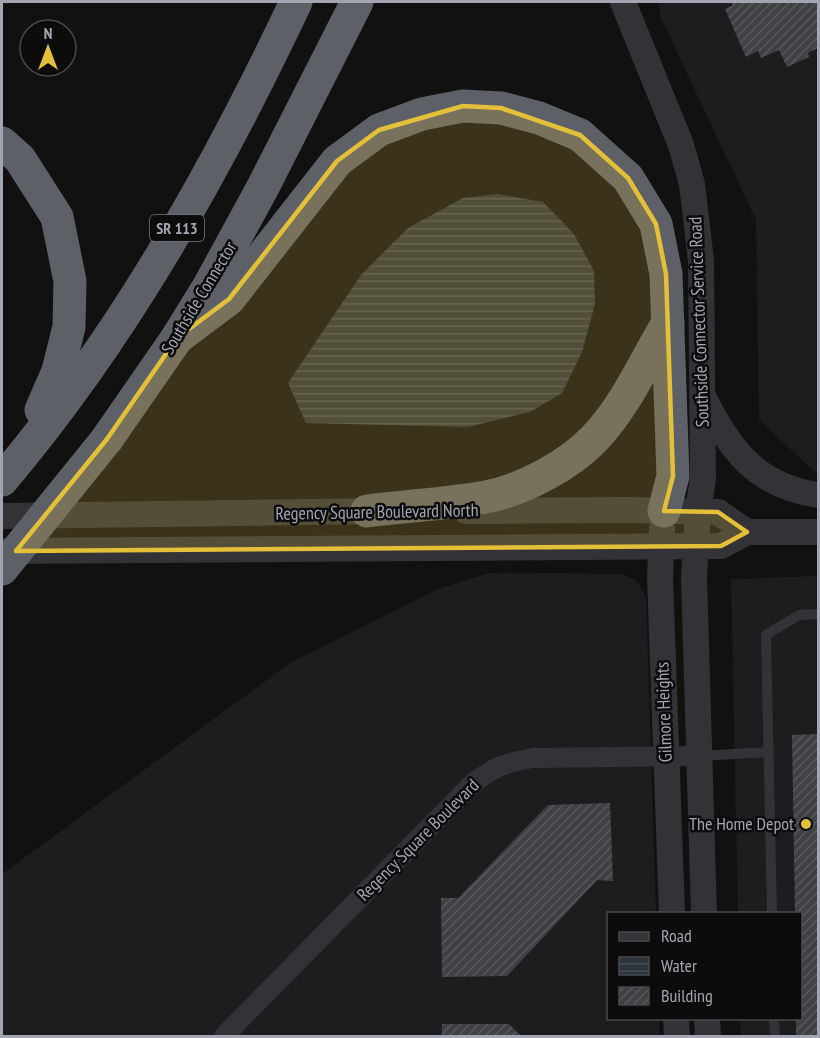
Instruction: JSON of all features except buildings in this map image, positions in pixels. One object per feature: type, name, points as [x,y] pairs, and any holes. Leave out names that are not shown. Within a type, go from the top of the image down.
[{"type":"highway","name":"SR 113","points":[[2,480],[93,360],[201,189],[264,69],[296,2]]},
{"type":"highway","name":"Southside Connector","points":[[2,569],[107,439],[177,338],[209,286],[263,187],[357,2]]},
{"type":"highway","points":[[177,338],[229,299],[337,160],[379,130],[422,114],[463,106],[501,108],[539,118],[580,135],[628,178],[656,224],[666,274],[673,476],[664,511]]},
{"type":"highway","points":[[2,143],[20,159],[57,217],[70,281],[69,327],[58,370],[40,412],[32,442]]},
{"type":"highway","points":[[367,511],[488,496],[527,483],[568,462],[594,439],[619,408],[668,323]]},
{"type":"street","name":"Southside Connector Service Road","points":[[623,2],[681,145],[692,184],[701,260],[703,479],[698,511]]},
{"type":"street","points":[[702,394],[721,432],[745,461],[775,482],[800,492],[819,495]]},
{"type":"street","name":"Regency Square Boulevard North","points":[[2,516],[367,511],[698,511],[718,512],[747,532]]},
{"type":"street","name":"Gilmore Heights","points":[[664,511],[660,546],[672,912]]},
{"type":"street","name":"Gilmore Heights","points":[[698,511],[694,577],[704,912]]},
{"type":"street","name":"Regency Square Boulevard North","points":[[2,551],[720,546],[747,532],[819,532]]},
{"type":"street","name":"Regency Square Boulevard","points":[[224,1036],[462,794],[488,772],[506,762],[533,758],[699,756]]},
{"type":"street","points":[[676,1020],[676,1036]]},
{"type":"street","points":[[707,1020],[708,1036]]},
{"type":"lane","points":[[772,912],[766,635],[799,615],[819,614]]},
{"type":"lane","points":[[699,756],[768,752]]},
{"type":"lane","points":[[774,1020],[775,1036]]},
{"type":"highlighted area","points":[[463,106],[501,108],[580,135],[628,178],[656,224],[666,274],[673,476],[664,511],[718,512],[747,532],[721,546],[16,551],[107,439],[177,338],[229,299],[337,161],[379,130]]},
{"type":"shaded area","points":[[659,2],[818,2],[818,471],[813,471],[759,419],[756,220],[660,16]]},
{"type":"shaded area","points":[[489,573],[623,574],[637,581],[646,596],[656,912],[607,912],[607,1020],[659,1020],[659,1036],[2,1036],[2,874],[293,661],[438,589]]},
{"type":"shaded area","points":[[818,576],[818,1036],[741,1036],[740,1020],[802,1020],[802,912],[738,912],[731,579]]},
{"type":"water","points":[[497,194],[543,202],[574,234],[594,271],[595,304],[582,352],[562,393],[530,412],[468,427],[306,423],[288,383],[361,275],[408,228],[463,198]]},
{"type":"place","name":"The Home Depot","points":[[806,824]]}]
